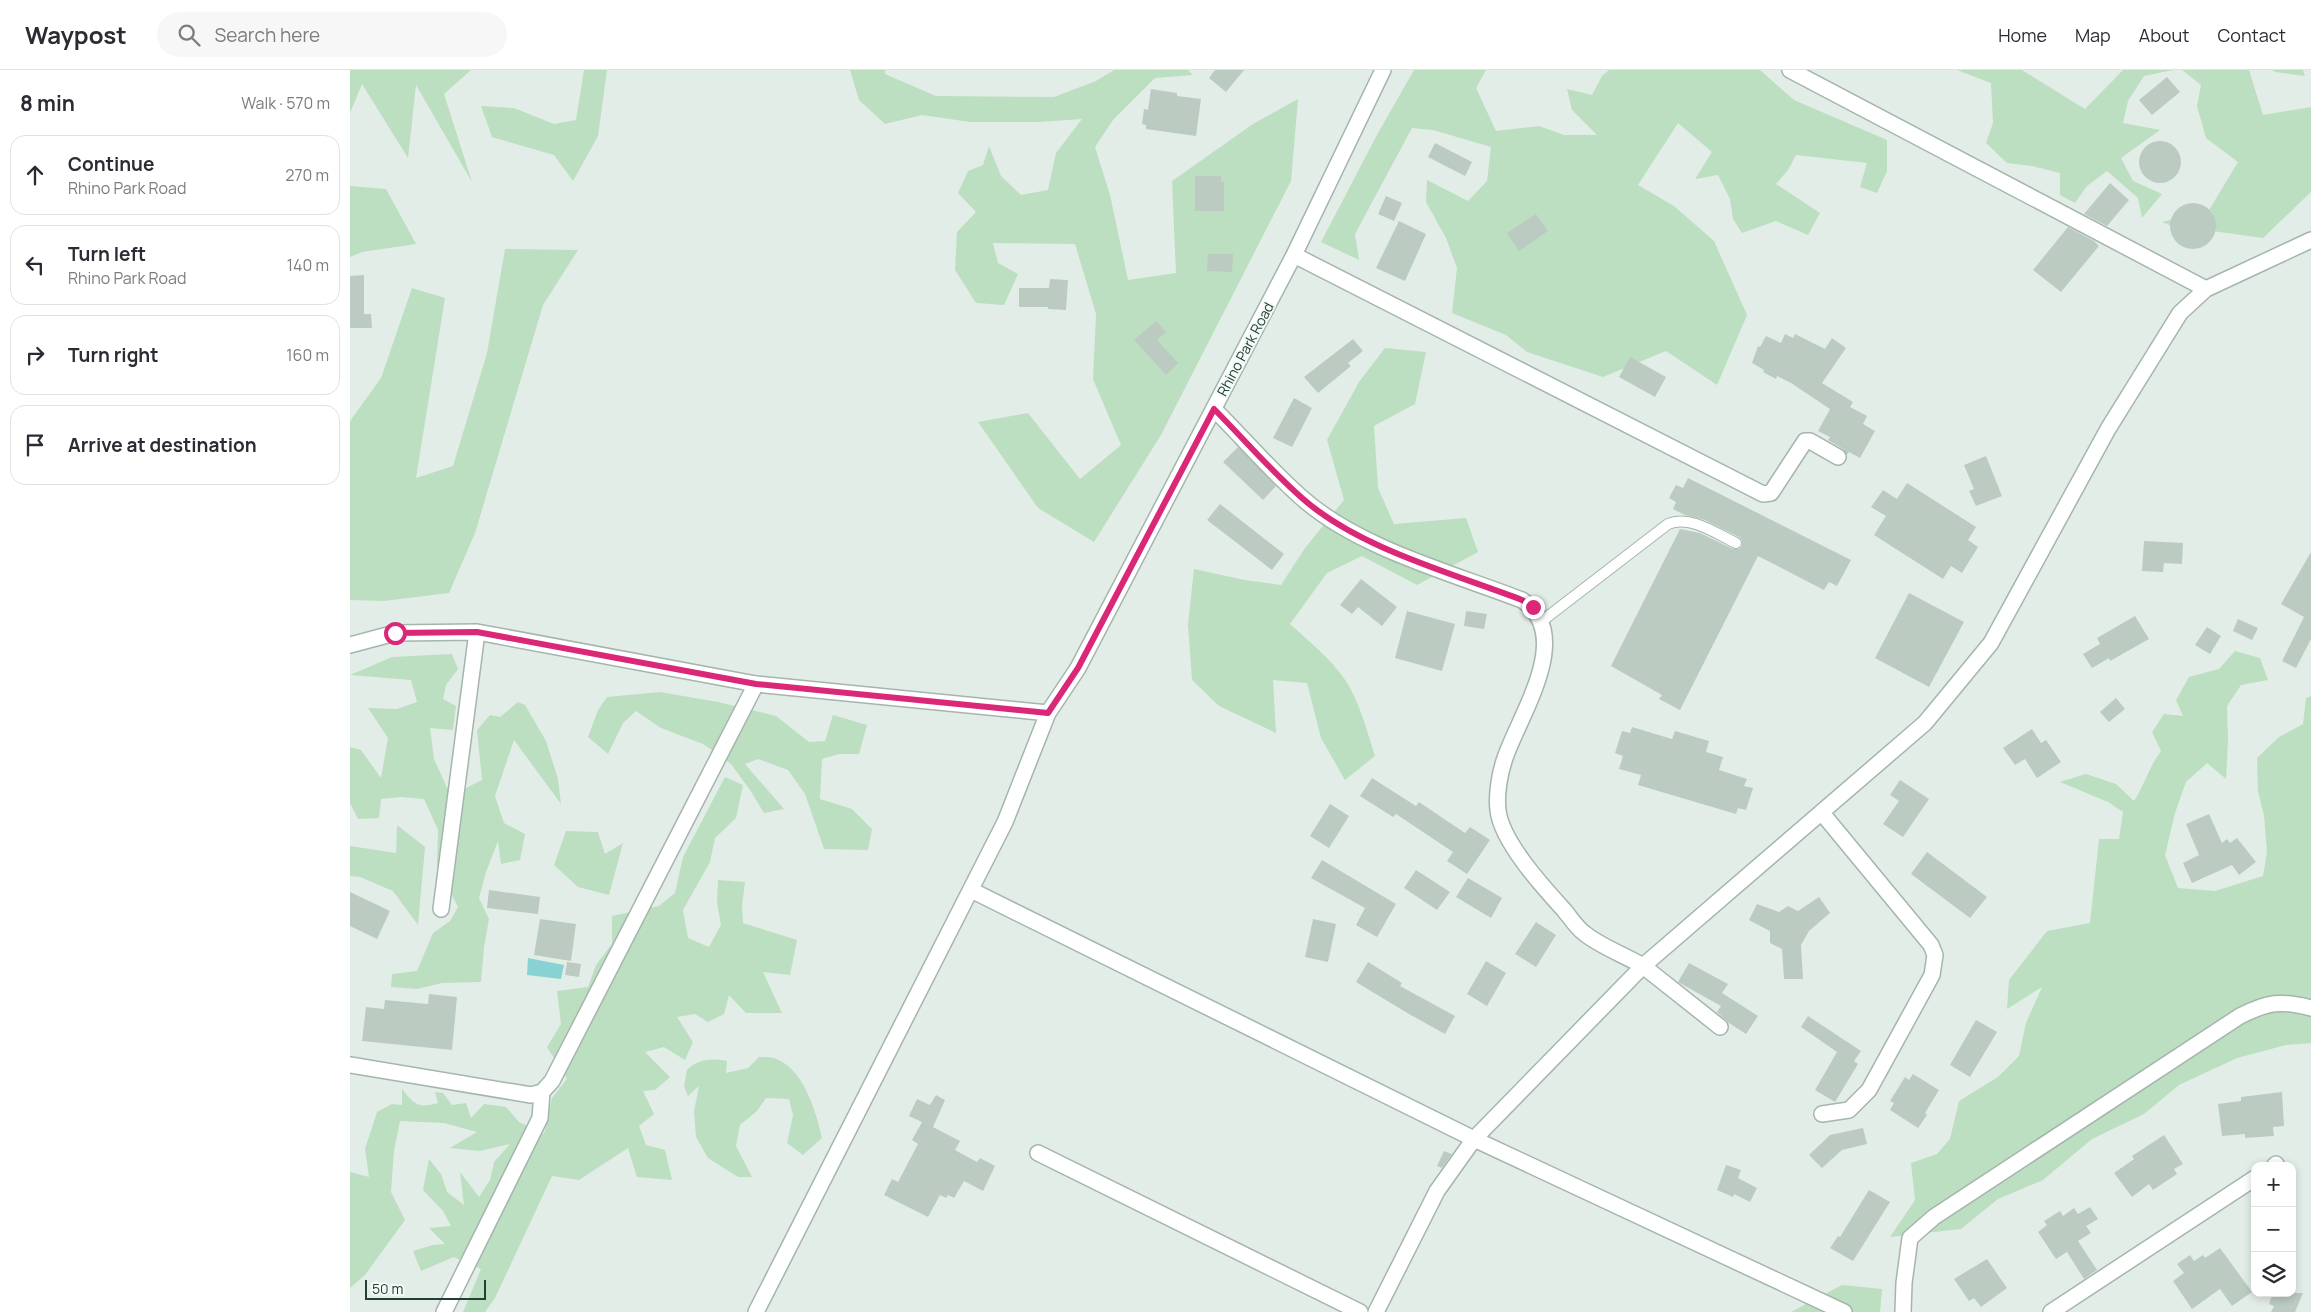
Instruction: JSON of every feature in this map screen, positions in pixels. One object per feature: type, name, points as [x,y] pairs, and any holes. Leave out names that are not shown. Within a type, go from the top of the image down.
[{"type":"street","name":"Rhino Park Road","points":[[756,1312],[1005,822],[1048,713],[1078,668],[1214,409],[1294,255],[1383,70]]},
{"type":"street","points":[[1790,70],[2206,289]]},
{"type":"street","points":[[1376,1312],[1437,1191],[1474,1139],[1643,966],[1925,723],[1991,643],[2108,429],[2180,313],[2206,289],[2311,240]]},
{"type":"street","points":[[1294,255],[1762,494],[1771,493],[1805,441],[1810,440],[1838,458]]},
{"type":"street","points":[[1214,409],[1302,499],[1349,530],[1402,555],[1522,600],[1533,607],[1542,621],[1544,657],[1530,699],[1504,759],[1498,811],[1505,830],[1530,873],[1584,933],[1643,966],[1720,1026]]},
{"type":"street","points":[[350,645],[395,633],[477,632],[756,684],[1048,713]]},
{"type":"street","points":[[441,909],[477,632]]},
{"type":"street","points":[[350,1065],[531,1096],[542,1092],[552,1081],[756,684]]},
{"type":"street","points":[[1822,813],[1931,945],[1935,955],[1932,975],[1869,1090],[1849,1110],[1822,1114]]},
{"type":"street","points":[[971,890],[1474,1139],[1844,1312]]},
{"type":"street","points":[[1903,1312],[1910,1238],[1934,1217],[2240,1016],[2263,1005],[2290,1003],[2311,1008]]},
{"type":"street","points":[[444,1312],[540,1118],[542,1092]]},
{"type":"street","points":[[1038,1153],[1360,1312]]},
{"type":"street","points":[[2051,1312],[2251,1181]]},
{"type":"lane","points":[[1542,621],[1668,524],[1676,521],[1692,522],[1736,544]]},
{"type":"green space","points":[[350,70],[471,70],[444,94],[472,182],[416,85],[408,158],[362,84],[350,113]]},
{"type":"green space","points":[[584,70],[607,70],[598,136],[573,181],[554,155],[492,137],[481,106],[514,108],[554,124],[576,120]]},
{"type":"green space","points":[[850,70],[885,70],[885,74],[936,96],[1054,97],[1096,81],[1114,70],[1188,70],[1193,75],[1155,78],[1113,120],[1095,147],[1110,195],[1128,280],[1176,273],[1172,181],[1253,124],[1298,99],[1291,181],[1161,435],[1094,542],[1038,508],[978,422],[1028,413],[1080,479],[1121,445],[1093,379],[1096,314],[1075,244],[993,243],[998,263],[1018,274],[1004,305],[976,303],[955,270],[957,232],[976,212],[958,193],[968,171],[983,165],[989,146],[1001,176],[1021,195],[1048,190],[1056,153],[1082,119],[1039,122],[970,122],[922,115],[885,124],[859,100]]},
{"type":"green space","points":[[1414,70],[1486,70],[1476,88],[1496,131],[1539,126],[1564,135],[1597,135],[1572,110],[1567,89],[1592,95],[1602,76],[1609,70],[1760,70],[1794,100],[1887,140],[1887,171],[1877,193],[1860,187],[1867,163],[1796,155],[1788,170],[1776,184],[1820,213],[1808,235],[1776,221],[1742,233],[1733,219],[1730,199],[1718,175],[1695,179],[1712,152],[1678,123],[1638,185],[1674,206],[1714,241],[1747,315],[1717,385],[1666,351],[1603,377],[1527,352],[1506,335],[1452,313],[1457,268],[1446,238],[1426,202],[1427,180],[1468,201],[1487,181],[1491,147],[1433,130],[1412,128],[1355,234],[1359,260],[1321,242],[1378,133]]},
{"type":"green space","points":[[1957,70],[2022,70],[2085,109],[2123,70],[2173,70],[2144,76],[2128,101],[2123,123],[2160,130],[2121,158],[2133,181],[2162,194],[2142,218],[2138,198],[2107,171],[2087,186],[2075,203],[2060,195],[2060,173],[2032,166],[2007,163],[1986,143],[1993,123],[1991,83]]},
{"type":"green space","points":[[2182,70],[2249,70],[2263,115],[2311,107],[2311,192],[2263,238],[2169,225],[2162,222],[2209,210],[2238,162],[2206,138],[2197,106],[2201,85]]},
{"type":"green space","points":[[2272,70],[2303,70],[2305,76],[2275,72]]},
{"type":"green space","points":[[350,186],[386,189],[416,244],[362,252],[350,257]]},
{"type":"green space","points":[[505,249],[578,250],[543,305],[475,533],[449,593],[384,601],[350,600],[350,421],[381,378],[412,288],[445,298],[416,478],[453,466],[487,353]]},
{"type":"green space","points":[[1385,348],[1426,352],[1415,404],[1374,426],[1378,488],[1394,524],[1466,518],[1478,552],[1417,585],[1362,556],[1327,573],[1290,624],[1334,665],[1351,690],[1363,718],[1375,756],[1345,780],[1321,738],[1307,683],[1273,680],[1276,733],[1219,706],[1192,680],[1188,624],[1194,569],[1245,580],[1281,585],[1305,548],[1344,500],[1327,440],[1359,382]]},
{"type":"green space","points":[[2235,651],[2260,658],[2268,680],[2241,685],[2227,706],[2226,779],[2207,763],[2186,782],[2175,813],[2165,855],[2178,888],[2215,891],[2263,876],[2267,852],[2264,816],[2258,791],[2257,758],[2279,737],[2303,724],[2306,698],[2311,696],[2311,1043],[2286,1045],[2237,1058],[2179,1085],[2144,1114],[2092,1139],[2043,1180],[1998,1199],[1961,1229],[1890,1237],[1915,1200],[1911,1163],[1937,1154],[1950,1139],[1959,1101],[1998,1077],[2019,1056],[2026,1023],[2042,987],[2007,1009],[2009,980],[2047,931],[2090,923],[2099,839],[2119,839],[2123,812],[2108,802],[2060,782],[2086,774],[2116,784],[2134,801],[2161,751],[2152,732],[2164,714],[2183,716],[2176,700],[2189,677],[2219,669]]},
{"type":"green space","points":[[452,654],[458,669],[446,685],[443,699],[456,706],[453,730],[430,728],[434,759],[447,788],[466,788],[482,780],[477,730],[490,715],[500,717],[518,702],[525,705],[546,741],[558,779],[561,804],[514,740],[495,796],[504,823],[525,834],[520,860],[501,864],[498,841],[486,872],[479,898],[489,919],[481,982],[442,983],[417,989],[391,987],[392,974],[417,971],[433,933],[450,921],[458,907],[437,865],[438,830],[424,799],[401,797],[381,799],[379,818],[358,819],[350,803],[350,747],[361,750],[381,778],[388,738],[368,708],[397,709],[417,702],[411,680],[350,675],[392,657]]},
{"type":"green space","points":[[660,692],[718,702],[776,716],[809,742],[825,741],[833,715],[867,725],[859,754],[839,754],[822,759],[820,799],[852,809],[872,829],[868,850],[824,849],[805,794],[788,770],[758,759],[745,764],[784,809],[764,813],[731,764],[703,744],[661,728],[636,711],[623,723],[608,754],[588,737],[598,710],[607,697]]},
{"type":"green space","points":[[725,777],[743,785],[736,818],[715,838],[710,862],[683,910],[688,938],[709,947],[721,925],[717,903],[718,880],[745,882],[742,906],[743,923],[797,940],[790,975],[763,972],[782,1013],[746,1013],[729,995],[724,1014],[708,1022],[695,1014],[677,1017],[693,1042],[685,1060],[664,1047],[645,1052],[670,1077],[655,1090],[643,1091],[654,1114],[639,1126],[646,1145],[665,1150],[672,1180],[637,1177],[628,1148],[579,1180],[552,1176],[495,1298],[485,1312],[463,1312],[481,1269],[454,1257],[421,1271],[413,1251],[433,1245],[445,1244],[429,1228],[451,1226],[443,1211],[423,1190],[429,1159],[441,1174],[447,1192],[464,1205],[460,1172],[479,1197],[490,1180],[494,1162],[510,1144],[480,1151],[450,1148],[477,1132],[444,1123],[400,1121],[394,1151],[391,1192],[405,1220],[365,1275],[350,1288],[350,1172],[369,1177],[365,1149],[377,1112],[392,1104],[402,1105],[402,1089],[413,1102],[421,1105],[438,1103],[435,1092],[443,1093],[452,1105],[466,1103],[471,1118],[484,1104],[506,1107],[519,1122],[544,1134],[552,1098],[567,1079],[547,1047],[561,1024],[557,991],[588,987],[596,965],[612,944],[612,916],[659,906],[675,893],[683,857]]},
{"type":"green space","points":[[397,825],[425,847],[418,925],[393,891],[360,877],[350,876],[350,846],[396,853]]},
{"type":"green space","points":[[566,831],[598,832],[605,854],[623,843],[609,895],[578,887],[554,865]]},
{"type":"green space","points":[[759,1057],[774,1058],[784,1063],[801,1081],[812,1104],[822,1138],[803,1155],[787,1143],[793,1115],[789,1099],[766,1098],[757,1111],[740,1125],[736,1146],[752,1177],[738,1177],[708,1158],[696,1137],[694,1111],[699,1086],[688,1096],[684,1086],[687,1070],[701,1062],[711,1060],[727,1061],[726,1073],[748,1068]]},
{"type":"green space","points":[[1842,1285],[1882,1289],[1880,1312],[1791,1312]]},
{"type":"water","points":[[528,958],[564,965],[561,979],[527,975]]},
{"type":"building","points":[[1215,70],[1244,70],[1226,92],[1209,78]]},
{"type":"building","points":[[2167,77],[2180,92],[2152,115],[2139,100]]},
{"type":"building","points":[[1151,89],[1177,93],[1177,96],[1201,99],[1196,136],[1146,129],[1146,125],[1142,124],[1144,109],[1148,110]]},
{"type":"building","points":[[2156,141],[2164,141],[2175,147],[2181,162],[2175,177],[2164,183],[2156,183],[2145,177],[2139,166],[2139,158],[2145,147]]},
{"type":"building","points":[[1435,143],[1472,162],[1465,176],[1428,157]]},
{"type":"building","points":[[1195,176],[1221,176],[1221,182],[1224,182],[1224,211],[1195,211]]},
{"type":"building","points":[[2110,183],[2129,200],[2107,226],[2084,214]]},
{"type":"building","points":[[1386,196],[1402,203],[1394,221],[1378,214]]},
{"type":"building","points":[[2193,203],[2206,207],[2212,213],[2216,226],[2212,239],[2206,245],[2193,249],[2180,245],[2174,239],[2170,226],[2174,213],[2180,207]]},
{"type":"building","points":[[1536,214],[1548,231],[1519,251],[1507,233]]},
{"type":"building","points":[[1399,221],[1426,234],[1405,281],[1376,268]]},
{"type":"building","points":[[2068,227],[2094,241],[2099,246],[2061,292],[2033,270]]},
{"type":"building","points":[[1208,254],[1233,254],[1232,272],[1207,271]]},
{"type":"building","points":[[364,275],[364,314],[371,314],[372,328],[350,328],[350,276]]},
{"type":"building","points":[[1050,279],[1068,280],[1066,310],[1048,309],[1048,307],[1019,307],[1019,288],[1049,288]]},
{"type":"building","points":[[1156,321],[1166,332],[1157,340],[1178,363],[1166,375],[1134,340]]},
{"type":"building","points":[[1785,334],[1793,338],[1795,334],[1825,349],[1832,338],[1846,348],[1822,383],[1853,402],[1850,407],[1867,416],[1863,424],[1875,431],[1860,458],[1849,452],[1847,455],[1843,449],[1828,440],[1830,437],[1818,431],[1830,409],[1791,383],[1777,376],[1776,379],[1752,363],[1758,346],[1760,347],[1766,336],[1781,343]]},
{"type":"building","points":[[1353,339],[1363,351],[1348,363],[1351,366],[1318,393],[1304,377]]},
{"type":"building","points":[[1630,357],[1666,377],[1655,397],[1619,377]]},
{"type":"building","points":[[1294,398],[1312,408],[1292,447],[1273,438]]},
{"type":"building","points":[[1238,447],[1276,486],[1263,500],[1223,462]]},
{"type":"building","points":[[1986,456],[2002,496],[1976,506],[1969,491],[1974,489],[1964,465]]},
{"type":"building","points":[[1688,478],[1851,560],[1837,586],[1829,582],[1824,590],[1758,556],[1680,710],[1659,699],[1662,695],[1611,666],[1680,529],[1700,533],[1733,549],[1739,549],[1742,546],[1742,540],[1739,537],[1705,520],[1685,515],[1673,509],[1676,502],[1669,498],[1676,485],[1683,488]]},
{"type":"building","points":[[1907,483],[1976,527],[1968,540],[1978,547],[1962,573],[1951,566],[1943,579],[1874,535],[1886,516],[1871,507],[1883,490],[1897,499]]},
{"type":"building","points":[[1220,504],[1284,554],[1272,570],[1207,520]]},
{"type":"building","points":[[2144,541],[2183,543],[2182,564],[2164,563],[2163,572],[2142,571]]},
{"type":"building","points":[[2311,552],[2311,639],[2296,668],[2282,661],[2304,617],[2281,604]]},
{"type":"building","points":[[1361,579],[1397,607],[1382,626],[1358,607],[1352,614],[1340,605]]},
{"type":"building","points":[[1909,593],[1964,622],[1929,687],[1875,658]]},
{"type":"building","points":[[1407,611],[1455,624],[1442,671],[1395,658]]},
{"type":"building","points":[[1466,611],[1487,614],[1484,629],[1464,626]]},
{"type":"building","points":[[2135,616],[2149,639],[2110,661],[2109,658],[2092,668],[2083,654],[2100,644],[2097,638]]},
{"type":"building","points":[[2238,619],[2258,628],[2252,640],[2233,631]]},
{"type":"building","points":[[2207,627],[2221,636],[2210,654],[2195,645]]},
{"type":"building","points":[[2116,698],[2125,709],[2109,722],[2100,712]]},
{"type":"building","points":[[1632,727],[1672,739],[1675,731],[1709,741],[1706,752],[1723,757],[1719,770],[1747,779],[1744,786],[1753,788],[1746,810],[1738,808],[1736,814],[1638,785],[1641,775],[1619,769],[1623,756],[1615,753],[1622,731],[1630,733]]},
{"type":"building","points":[[2032,729],[2041,743],[2046,740],[2061,762],[2037,778],[2025,759],[2015,765],[2003,748]]},
{"type":"building","points":[[1372,778],[1416,806],[1419,802],[1465,833],[1470,827],[1490,840],[1467,874],[1447,861],[1453,852],[1396,814],[1393,817],[1360,796]]},
{"type":"building","points":[[1900,780],[1929,799],[1903,837],[1883,824],[1899,801],[1890,795]]},
{"type":"building","points":[[1330,804],[1349,816],[1329,848],[1310,836]]},
{"type":"building","points":[[2209,814],[2222,843],[2227,839],[2230,843],[2237,838],[2256,862],[2239,875],[2232,865],[2192,883],[2183,863],[2199,855],[2186,824]]},
{"type":"building","points":[[1927,852],[1987,897],[1970,918],[1911,874]]},
{"type":"building","points":[[1322,860],[1396,904],[1377,937],[1356,925],[1365,908],[1311,878]]},
{"type":"building","points":[[1416,870],[1450,892],[1437,910],[1404,888]]},
{"type":"building","points":[[1468,878],[1502,898],[1491,918],[1456,897]]},
{"type":"building","points":[[489,890],[540,897],[538,914],[487,908]]},
{"type":"building","points":[[350,892],[390,911],[377,939],[350,926]]},
{"type":"building","points":[[1819,897],[1830,913],[1809,931],[1801,945],[1803,979],[1784,979],[1782,949],[1770,943],[1770,931],[1749,920],[1757,904],[1779,912],[1788,906],[1798,911]]},
{"type":"building","points":[[540,919],[576,924],[571,961],[534,955]]},
{"type":"building","points":[[1313,919],[1336,924],[1328,962],[1305,957]]},
{"type":"building","points":[[1536,922],[1556,935],[1536,967],[1515,954]]},
{"type":"building","points":[[1486,961],[1506,973],[1487,1006],[1467,994]]},
{"type":"building","points":[[567,962],[581,964],[579,977],[565,975]]},
{"type":"building","points":[[1368,962],[1402,983],[1400,986],[1455,1016],[1445,1034],[1356,982]]},
{"type":"building","points":[[1689,963],[1728,984],[1722,993],[1758,1016],[1746,1034],[1729,1023],[1717,1012],[1721,1006],[1678,982]]},
{"type":"building","points":[[429,994],[457,997],[452,1050],[362,1041],[366,1007],[384,1009],[385,1000],[428,1004]]},
{"type":"building","points":[[1808,1016],[1861,1051],[1854,1061],[1858,1064],[1835,1102],[1815,1090],[1837,1052],[1801,1027]]},
{"type":"building","points":[[1976,1020],[1997,1032],[1970,1077],[1950,1065]]},
{"type":"building","points":[[1913,1074],[1939,1090],[1925,1113],[1927,1115],[1918,1128],[1890,1110],[1894,1103],[1890,1101],[1905,1077],[1909,1080]]},
{"type":"building","points":[[2282,1092],[2284,1126],[2273,1127],[2274,1136],[2245,1138],[2245,1134],[2222,1136],[2218,1104],[2241,1101],[2241,1097]]},
{"type":"building","points":[[936,1095],[945,1100],[933,1127],[960,1141],[955,1150],[977,1162],[980,1158],[995,1166],[983,1191],[964,1181],[954,1198],[948,1195],[946,1198],[940,1195],[928,1217],[884,1195],[892,1179],[898,1182],[918,1144],[912,1140],[922,1122],[909,1116],[917,1099],[930,1105]]},
{"type":"building","points":[[1863,1128],[1867,1144],[1842,1150],[1822,1168],[1809,1155],[1830,1135]]},
{"type":"building","points":[[2164,1135],[2183,1164],[2174,1169],[2177,1174],[2153,1190],[2149,1184],[2132,1197],[2114,1173],[2134,1159],[2132,1156]]},
{"type":"building","points":[[1444,1151],[1452,1154],[1442,1168],[1437,1166]]},
{"type":"building","points":[[1726,1165],[1741,1170],[1738,1178],[1757,1188],[1750,1202],[1734,1194],[1733,1197],[1717,1190]]},
{"type":"building","points":[[1869,1190],[1890,1202],[1853,1261],[1830,1248],[1838,1236],[1840,1237]]},
{"type":"building","points":[[2090,1207],[2098,1219],[2086,1226],[2091,1233],[2078,1241],[2097,1270],[2084,1279],[2067,1252],[2056,1259],[2038,1232],[2047,1225],[2044,1221],[2060,1211],[2063,1216],[2074,1208],[2078,1214]]},
{"type":"building","points":[[2220,1248],[2251,1293],[2232,1306],[2220,1289],[2192,1309],[2173,1281],[2184,1273],[2177,1264],[2190,1255],[2194,1261],[2203,1255],[2205,1258]]},
{"type":"building","points":[[1987,1259],[2007,1288],[1981,1307],[1974,1298],[1969,1301],[1954,1279]]},
{"type":"building","points":[[2296,1293],[2303,1293],[2295,1312],[2271,1312],[2274,1306],[2269,1304],[2272,1297],[2296,1297]]},
{"type":"route","points":[[395,633],[477,632],[756,684],[1048,713],[1078,668],[1214,409],[1302,499],[1349,530],[1402,555],[1522,600],[1533,607]]}]
